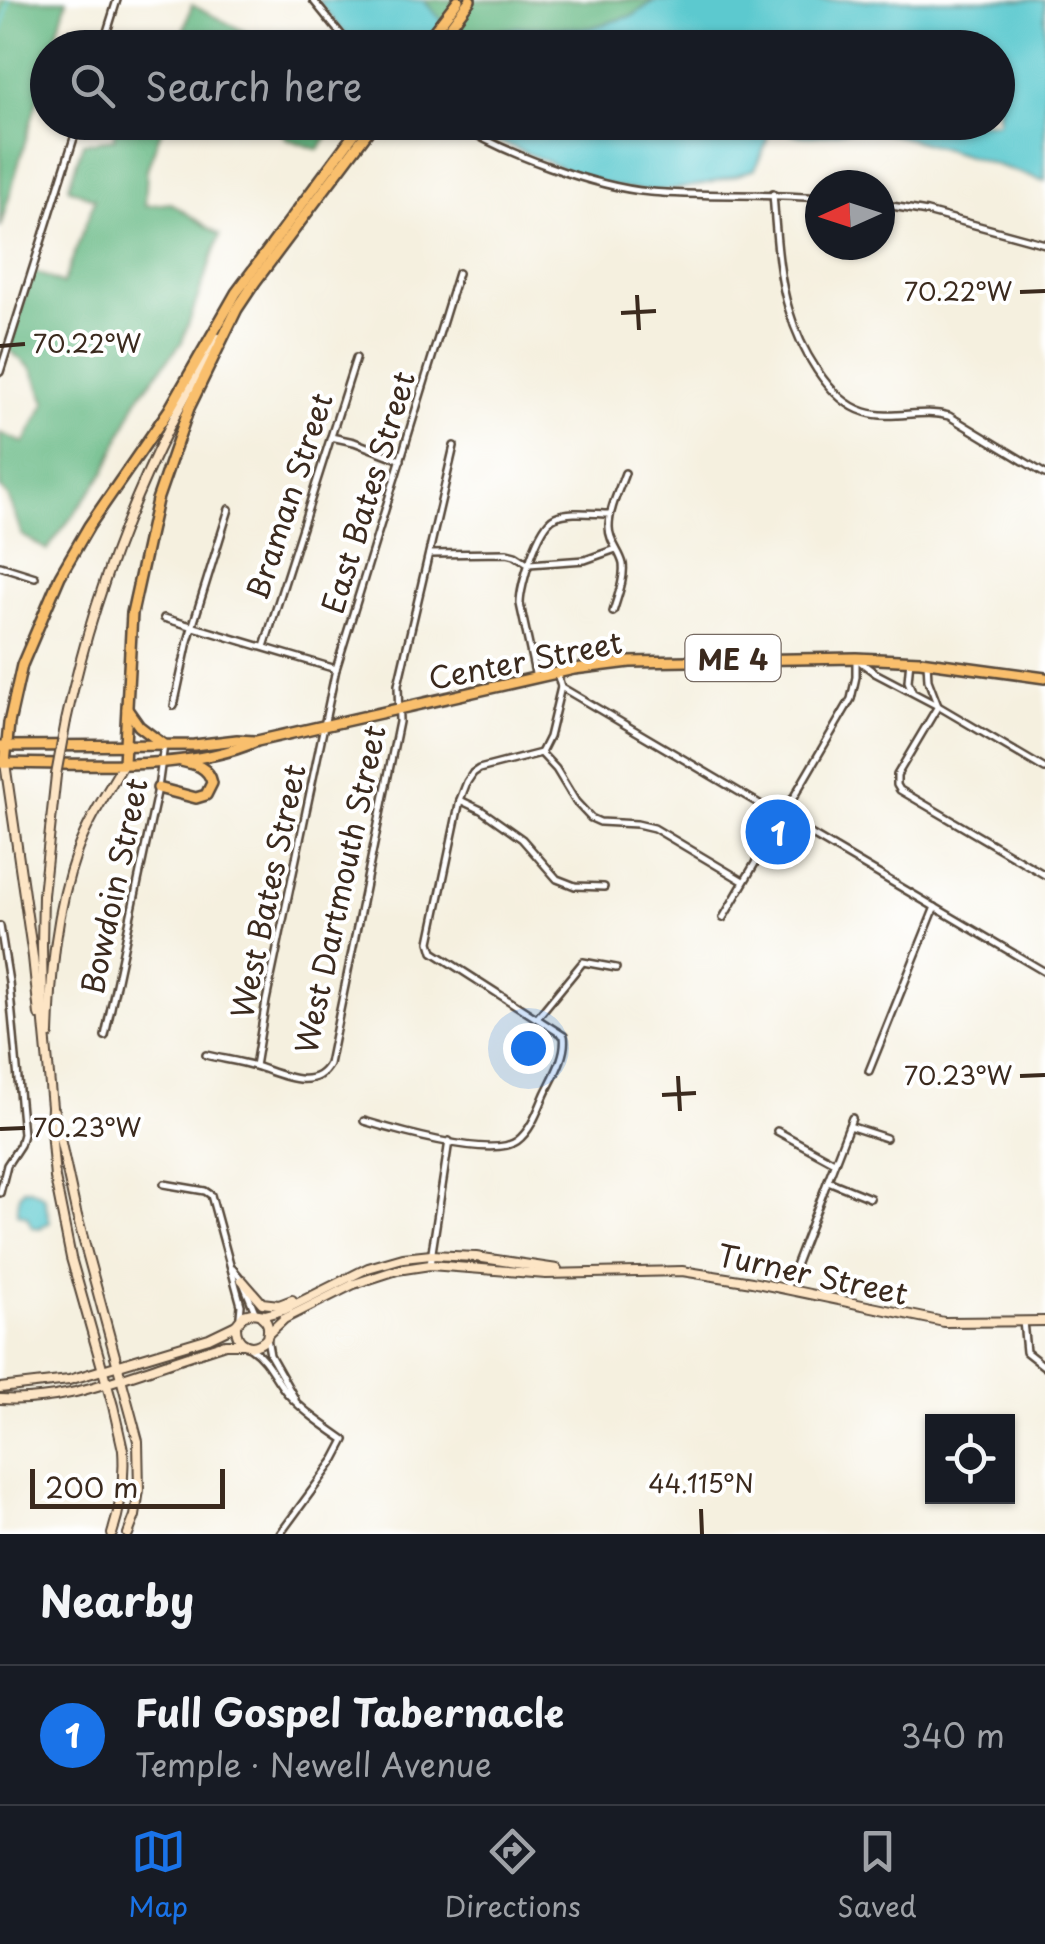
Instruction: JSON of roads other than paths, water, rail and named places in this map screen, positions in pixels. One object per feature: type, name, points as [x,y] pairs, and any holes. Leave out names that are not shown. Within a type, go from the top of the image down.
[{"type":"main road","points":[[439,30],[458,0]]},
{"type":"main road","points":[[443,30],[470,0]]},
{"type":"main road","points":[[48,1068],[2,763],[2,743],[22,665],[60,576],[89,526],[135,464],[236,293],[350,140]]},
{"type":"main road","points":[[112,1534],[119,1511],[124,1462],[61,1214],[52,1146],[42,985],[43,895],[56,775],[86,636],[136,497],[163,438],[238,309],[361,140]]},
{"type":"main road","points":[[48,1068],[53,962],[63,900],[78,848],[124,762],[132,612],[157,500],[189,408],[238,309]]},
{"type":"main road","points":[[163,438],[182,387]]},
{"type":"main road","name":"Center Street","points":[[2,763],[178,760],[238,750],[257,741],[574,669],[630,662],[910,660],[1045,678]]},
{"type":"main road","points":[[127,708],[139,726],[164,745]]},
{"type":"main road","name":"Center Street","points":[[2,743],[194,745],[257,741]]},
{"type":"main road","points":[[158,788],[196,798],[210,789],[208,772],[178,760]]},
{"type":"main road","points":[[52,1107],[76,1212],[138,1440],[138,1502],[128,1534]]},
{"type":"main road","name":"Turner Street","points":[[268,1335],[284,1319],[354,1284],[431,1260]]},
{"type":"main road","name":"Turner Street","points":[[258,1314],[284,1310],[386,1262],[431,1260],[506,1261],[572,1272],[682,1270],[944,1322],[1045,1320]]},
{"type":"main road","points":[[242,1280],[262,1303],[272,1306],[346,1274],[356,1274]]},
{"type":"main road","points":[[0,1384],[52,1383],[103,1370],[209,1338],[244,1315],[258,1314],[268,1325],[268,1335],[257,1346],[225,1344],[107,1384],[48,1399],[0,1399]]},
{"type":"main road","points":[[238,1322],[237,1336],[245,1345]]},
{"type":"street","points":[[108,30],[117,0]]},
{"type":"street","points":[[314,0],[338,30]]},
{"type":"street","points":[[0,372],[73,140]]},
{"type":"street","points":[[487,140],[585,178],[620,186],[682,194],[805,197]]},
{"type":"street","points":[[773,194],[790,315],[827,385],[838,398],[868,414],[934,412],[949,416],[1045,474]]},
{"type":"street","points":[[895,207],[1045,244]]},
{"type":"street","name":"East Bates Street","points":[[324,726],[336,670],[458,273]]},
{"type":"street","name":"Braman Street","points":[[264,648],[356,358]]},
{"type":"street","points":[[331,437],[401,460]]},
{"type":"street","name":"West Dartmouth Street","points":[[255,1066],[308,1080],[321,1076],[329,1064],[399,722],[398,685],[454,446]]},
{"type":"street","points":[[613,612],[623,562],[610,536],[610,514],[625,474]]},
{"type":"street","points":[[174,706],[193,626],[229,509]]},
{"type":"street","points":[[536,678],[520,592],[548,521],[558,515],[610,514]]},
{"type":"street","points":[[429,554],[507,553],[529,564],[585,560],[616,548]]},
{"type":"street","points":[[0,566],[35,578]]},
{"type":"street","points":[[164,618],[336,670]]},
{"type":"street","points":[[856,658],[875,673],[1045,769]]},
{"type":"street","points":[[723,918],[851,699],[856,658]]},
{"type":"street","points":[[910,660],[908,681],[915,694]]},
{"type":"street","points":[[927,662],[928,680],[938,706]]},
{"type":"street","points":[[364,1121],[449,1142],[509,1146],[524,1134],[558,1067],[565,1040],[556,1029],[432,950],[430,937],[467,782],[474,772],[540,752],[549,737],[561,687],[557,674]]},
{"type":"street","points":[[561,687],[1045,972]]},
{"type":"street","points":[[938,706],[897,775],[900,790],[1045,875]]},
{"type":"street","name":"West Bates Street","points":[[255,1066],[324,726]]},
{"type":"street","name":"Bowdoin Street","points":[[104,1036],[164,745]]},
{"type":"street","points":[[540,752],[590,818],[654,828],[744,882]]},
{"type":"street","points":[[460,800],[522,838],[557,879],[575,886],[604,886]]},
{"type":"street","points":[[869,1071],[935,907]]},
{"type":"street","points":[[0,926],[9,982],[22,1134],[7,1165],[0,1192]]},
{"type":"street","points":[[537,1018],[583,962],[616,968]]},
{"type":"street","points":[[206,1055],[255,1066]]},
{"type":"street","points":[[786,1289],[852,1118]]},
{"type":"street","points":[[848,1126],[886,1138]]},
{"type":"street","points":[[777,1131],[834,1162]]},
{"type":"street","points":[[431,1260],[449,1142]]},
{"type":"street","points":[[828,1181],[870,1198]]},
{"type":"street","points":[[164,1184],[211,1195],[241,1305],[238,1322]]},
{"type":"street","points":[[232,1266],[258,1314]]},
{"type":"street","points":[[1023,1321],[1026,1352],[1045,1367]]},
{"type":"street","points":[[268,1335],[270,1355],[298,1406]]},
{"type":"street","points":[[245,1345],[263,1358],[298,1406],[345,1440],[280,1534]]},
{"type":"water","points":[[317,0],[423,0],[454,30],[342,30]]},
{"type":"water","points":[[655,0],[1045,0],[1045,181],[911,140],[1015,140],[1015,30],[501,30],[590,28],[634,15]]},
{"type":"water","points":[[495,140],[767,140],[755,169],[662,191],[633,190],[564,169]]},
{"type":"water","points":[[23,1189],[44,1196],[50,1222],[40,1229],[32,1227],[27,1216],[17,1213]]},
{"type":"waterway","points":[[0,40],[9,0]]},
{"type":"place","name":"Full Gospel Tabernacle","points":[[778,832]]}]
